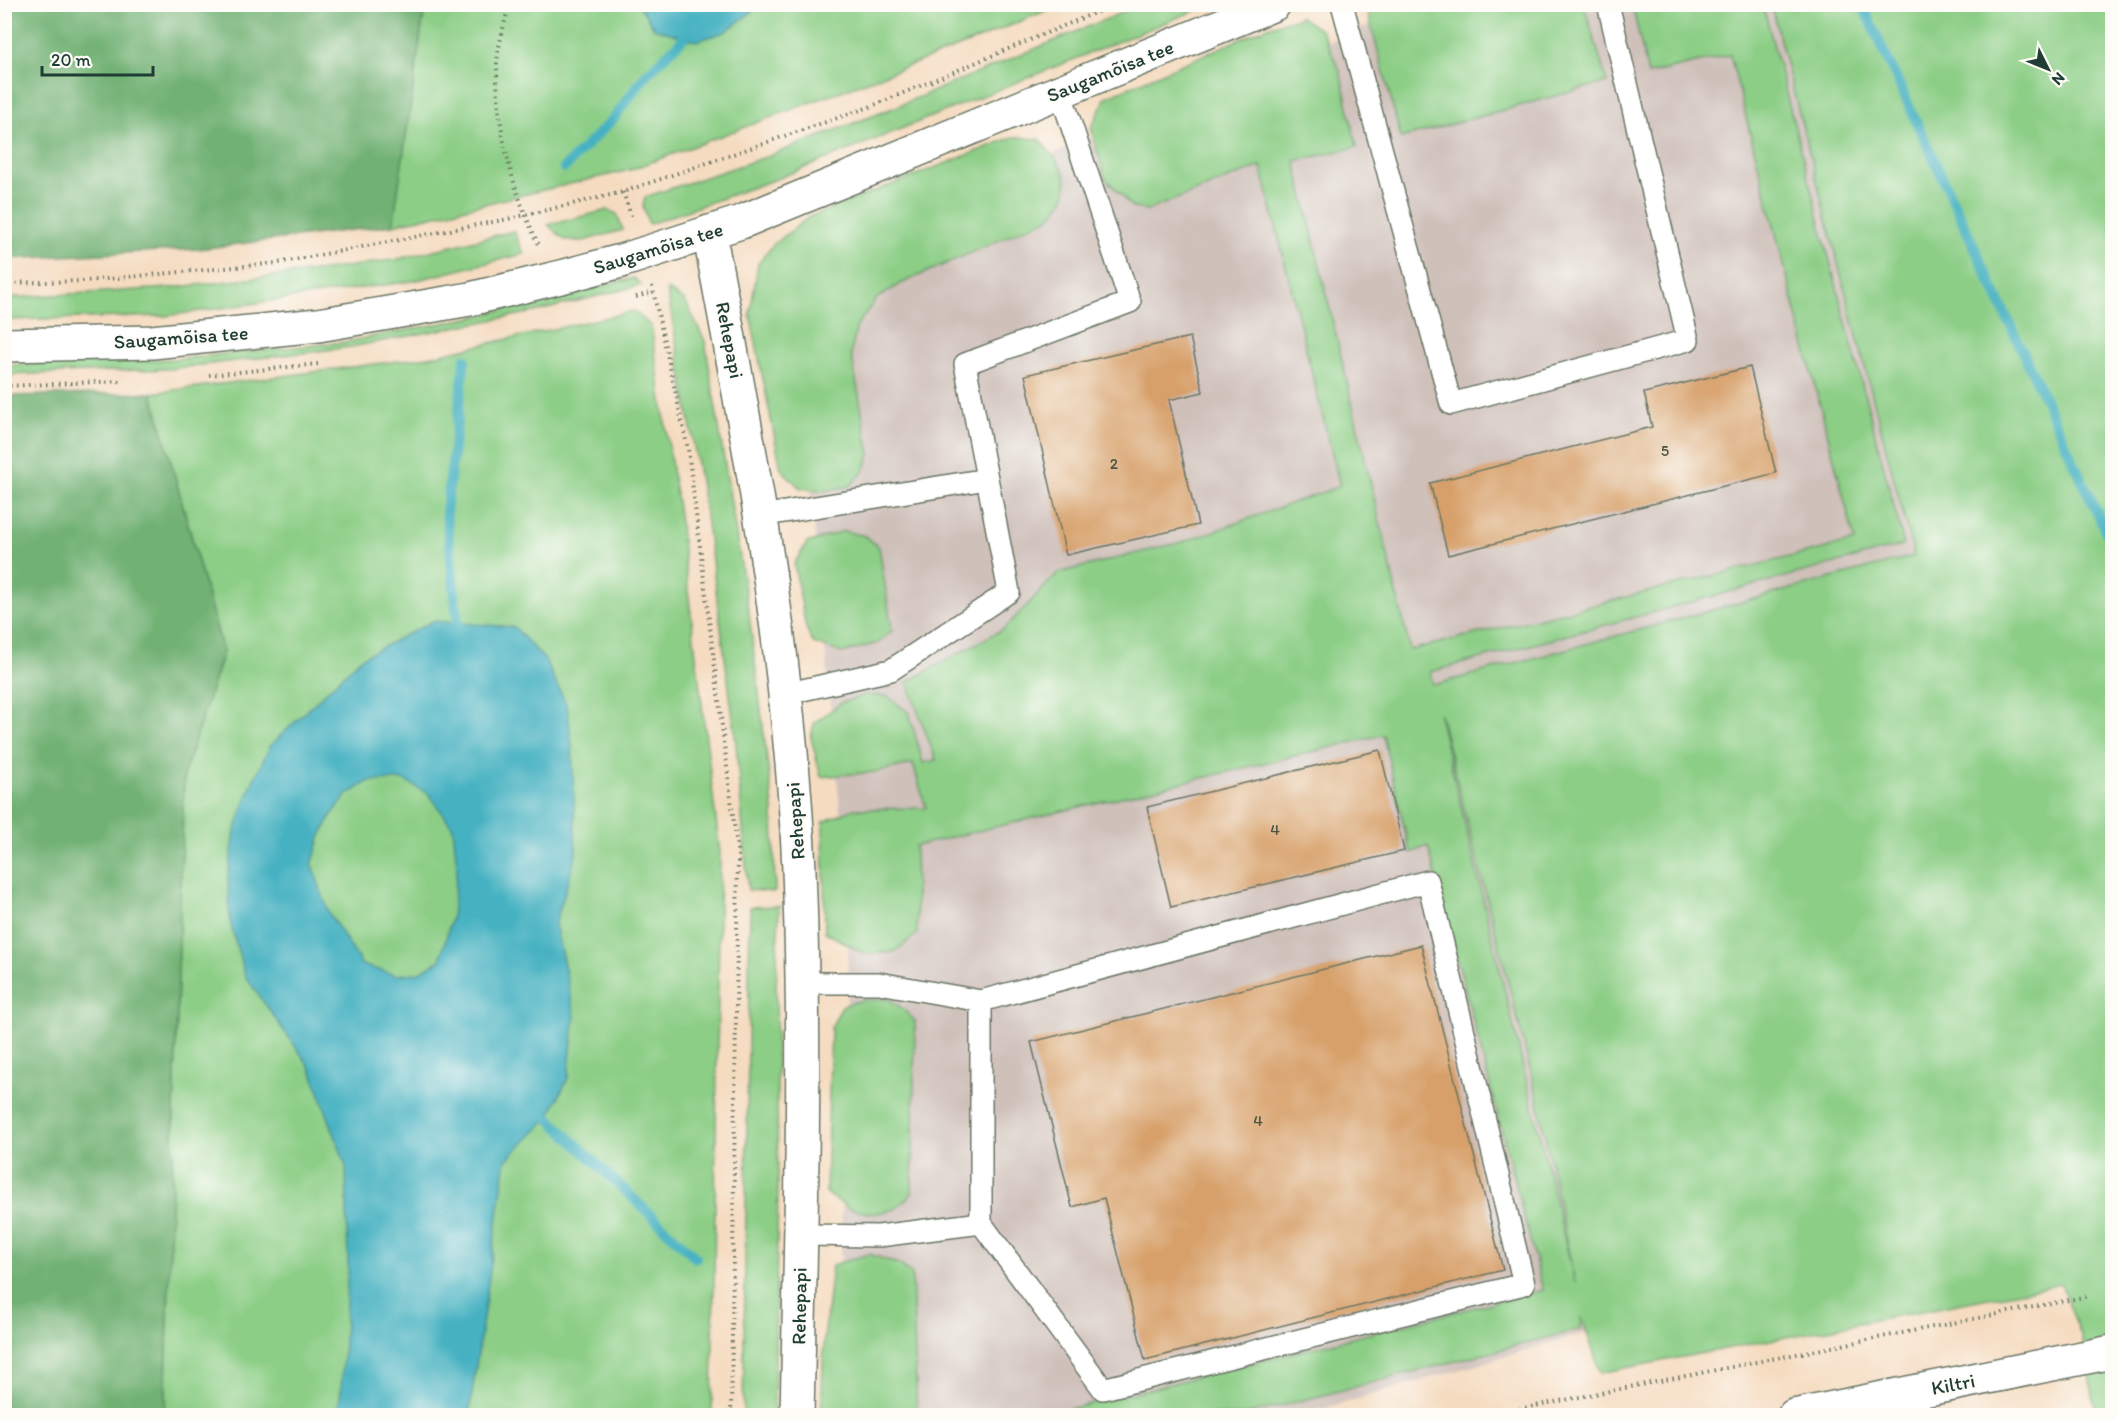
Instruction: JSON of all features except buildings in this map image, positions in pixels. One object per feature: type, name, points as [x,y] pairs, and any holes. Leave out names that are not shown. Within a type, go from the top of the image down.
[{"type":"street","name":"Saugamõisa tee","points":[[4,345],[152,342],[318,325],[470,299],[621,261],[741,222],[1274,4]]},
{"type":"street","name":"Rehepapi","points":[[709,232],[760,516],[785,693],[798,846],[802,983],[801,1235],[797,1416]]},
{"type":"street","name":"Kiltri","points":[[1794,1416],[2112,1352]]},
{"type":"lane","points":[[1342,4],[1451,404],[1688,340],[1608,4]]},
{"type":"lane","points":[[785,693],[891,670],[1009,592],[965,364],[1130,302],[1060,91]]},
{"type":"lane","points":[[760,516],[987,479]]},
{"type":"lane","points":[[802,983],[879,983],[981,1001],[1428,881],[1524,1284],[1103,1389],[981,1223],[981,1001]]},
{"type":"lane","points":[[801,1235],[879,1236],[981,1223]]},
{"type":"path","points":[[509,4],[497,62],[505,152],[524,215],[555,278]]},
{"type":"path","points":[[4,283],[84,281],[278,263],[524,215],[623,192],[872,106],[1116,4]]},
{"type":"path","points":[[623,192],[635,229]]},
{"type":"path","points":[[650,280],[688,448],[738,856],[731,1416]]},
{"type":"path","points":[[1484,1416],[2089,1296]]},
{"type":"shaded area","points":[[1419,5],[1771,5],[1914,556],[1433,685],[1536,1092],[1586,1333],[1302,1415],[837,1415],[849,910],[804,415],[797,258]]},
{"type":"green space","points":[[5,4],[425,5],[393,225],[199,249],[5,259]]},
{"type":"green space","points":[[1472,4],[1473,8],[1484,4],[1584,5],[1607,82],[1401,138],[1367,5]]},
{"type":"green space","points":[[425,5],[1060,5],[956,48],[630,170],[393,225]]},
{"type":"green space","points":[[1140,5],[1209,5],[779,178],[649,224],[643,206],[645,197],[766,157],[888,110]]},
{"type":"green space","points":[[1632,5],[1763,5],[1904,545],[1430,672],[1433,685],[1914,556],[1771,5],[2112,5],[2112,1415],[2097,1415],[2081,1336],[2061,1284],[1600,1373],[1582,1317],[1581,1329],[1245,1415],[1046,1415],[1543,1290],[1428,846],[1410,853],[1383,735],[915,846],[917,934],[894,952],[865,954],[825,932],[823,822],[854,809],[926,808],[913,764],[875,772],[821,777],[811,738],[814,723],[841,703],[864,695],[887,696],[909,713],[923,763],[936,760],[907,682],[1005,628],[1058,573],[1186,541],[1340,486],[1261,166],[1148,210],[1133,208],[1105,178],[1091,128],[1106,97],[1270,26],[1301,17],[1322,31],[1340,71],[1357,147],[1295,161],[1410,650],[1855,541],[1730,55],[1648,74]],"holes":[[[1440,714],[1536,1092],[1575,1283]]]},
{"type":"green space","points":[[1013,137],[1039,139],[1055,159],[1066,181],[1063,201],[1049,218],[900,284],[876,299],[857,325],[851,353],[870,455],[864,471],[850,486],[825,491],[800,488],[781,469],[750,314],[758,264],[773,245],[809,217]]},
{"type":"green space","points":[[607,210],[617,214],[623,230],[583,241],[565,240],[548,225]]},
{"type":"green space","points":[[514,231],[524,254],[413,281],[165,316],[5,320],[5,298],[170,288],[333,269],[398,259]]},
{"type":"green space","points":[[634,278],[641,285],[539,311],[351,347],[169,369],[5,375],[5,365],[174,359],[345,342],[473,317]]},
{"type":"green space","points":[[667,289],[685,301],[705,341],[749,614],[773,807],[775,892],[748,890],[735,733],[706,516]]},
{"type":"green space","points":[[634,311],[651,326],[679,515],[720,853],[712,1415],[165,1415],[184,774],[223,652],[152,393],[428,357]]},
{"type":"green space","points":[[152,393],[223,652],[184,774],[165,1415],[5,1415],[5,396]]},
{"type":"green space","points":[[843,531],[865,536],[879,547],[892,631],[878,643],[842,653],[813,643],[806,628],[794,564],[807,543]]},
{"type":"green space","points":[[779,906],[776,992],[778,1184],[774,1415],[743,1415],[750,907]]},
{"type":"green space","points":[[888,999],[902,1008],[915,1021],[912,1194],[895,1209],[873,1214],[850,1209],[826,1193],[831,1028],[842,1006],[863,1000]]},
{"type":"green space","points":[[869,1254],[899,1264],[912,1274],[917,1415],[821,1415],[824,1340],[832,1265]]},
{"type":"water","points":[[639,5],[761,5],[725,32],[696,41],[654,28]]},
{"type":"water","points":[[433,621],[514,627],[545,660],[567,706],[572,745],[576,856],[555,924],[575,1015],[568,1078],[548,1119],[506,1160],[469,1415],[337,1415],[341,1391],[348,1267],[346,1166],[310,1067],[245,976],[230,922],[228,877],[235,831],[250,788],[270,746],[361,658]],"holes":[[[403,780],[429,794],[453,828],[457,866],[452,916],[440,960],[418,973],[396,975],[362,965],[329,913],[312,865],[320,838],[331,816],[347,795],[369,781]]]},
{"type":"waterway","points":[[564,168],[614,118],[644,77],[680,42],[708,4]]},
{"type":"waterway","points":[[1862,4],[2112,545]]},
{"type":"waterway","points":[[459,636],[446,511],[465,359]]},
{"type":"waterway","points":[[539,1109],[696,1258]]}]
